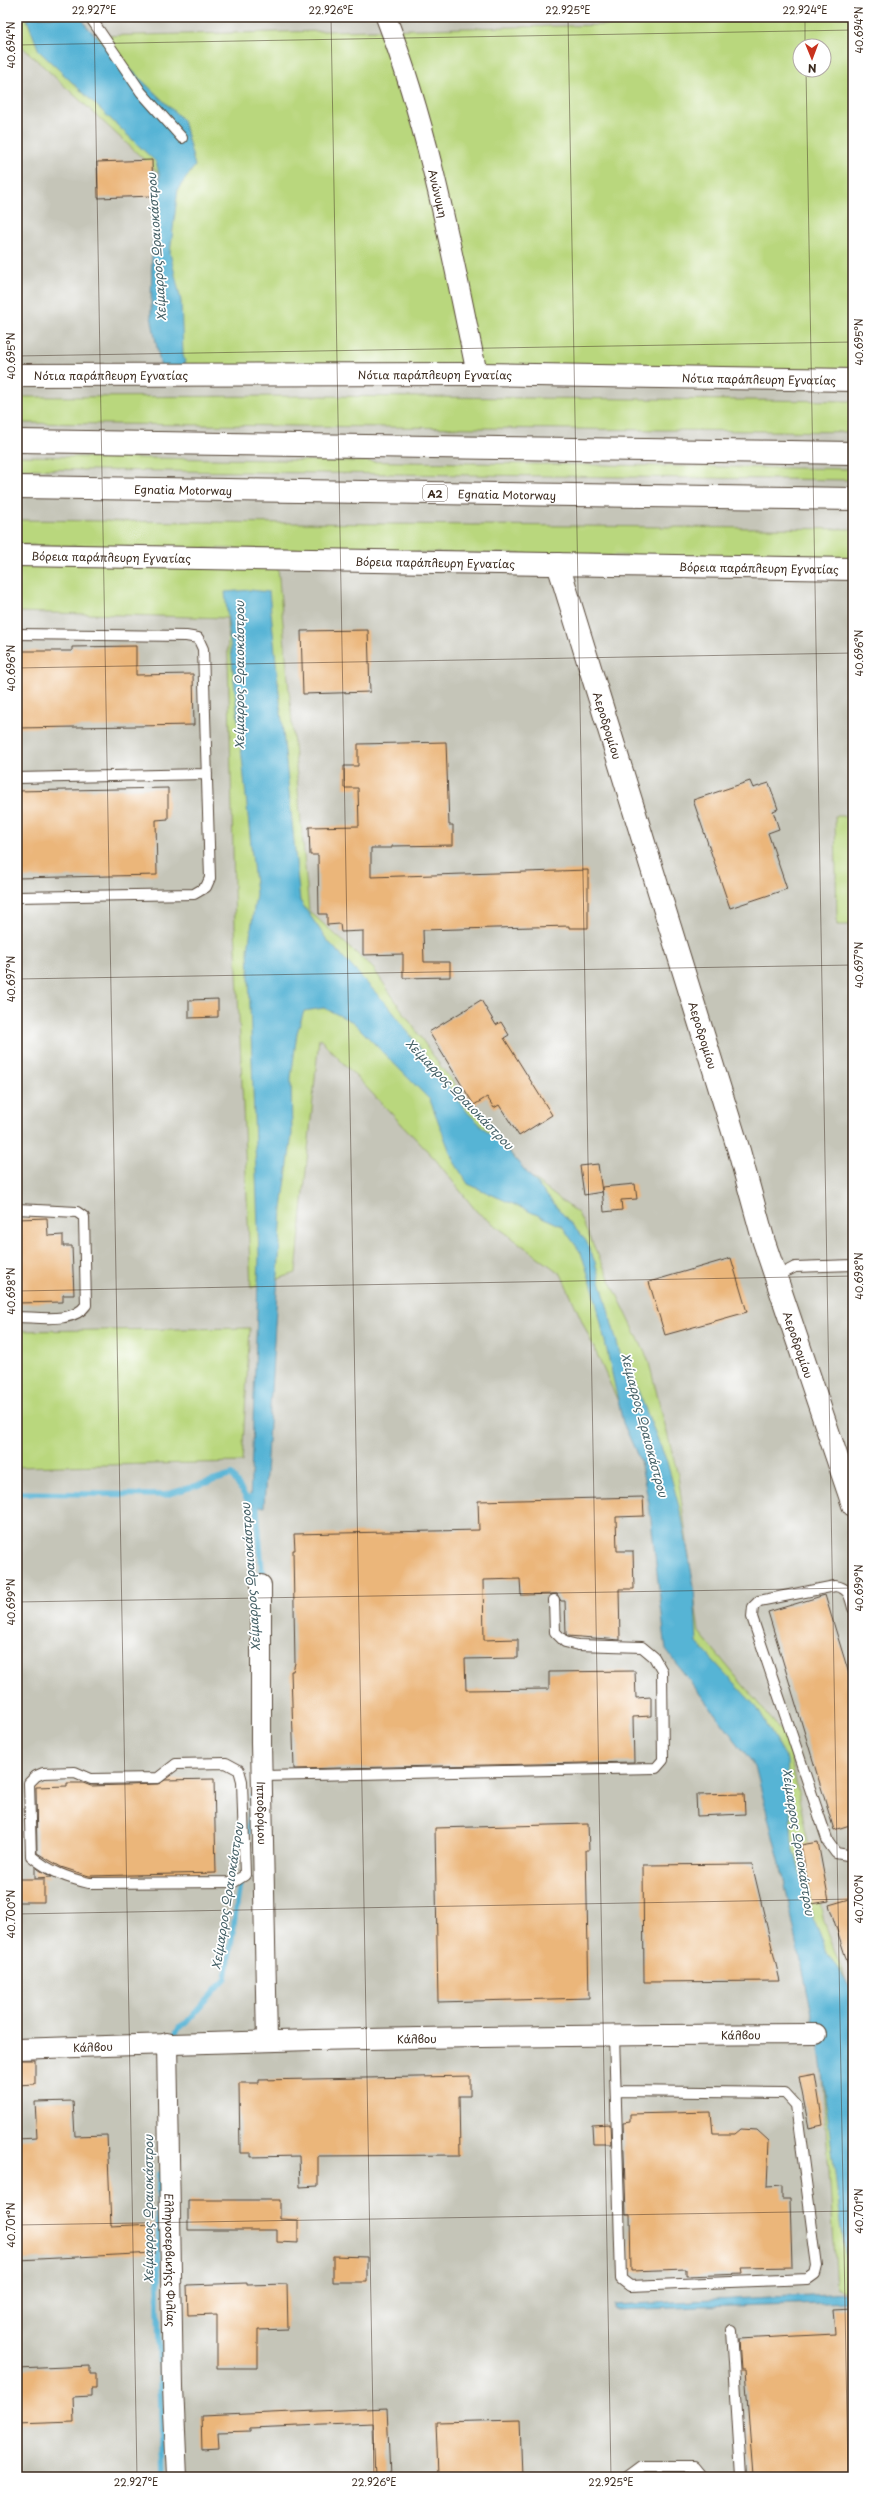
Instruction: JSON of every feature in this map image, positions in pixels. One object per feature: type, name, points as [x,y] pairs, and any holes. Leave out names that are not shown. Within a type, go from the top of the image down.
[{"type":"main road","name":"Νότια παράπλευρη Εγνατίας","points":[[17,375],[477,374],[853,380]]},
{"type":"main road","points":[[17,441],[853,453]]},
{"type":"main road","name":"Egnatia Motorway","points":[[17,487],[853,499]]},
{"type":"main road","name":"Βόρεια παράπλευρη Εγνατίας","points":[[17,554],[853,570]]},
{"type":"main road","name":"Αεροδρομίου","points":[[558,564],[776,1276],[853,1505]]},
{"type":"street","name":"Ανώνυμη","points":[[386,17],[419,114],[451,245],[477,374]]},
{"type":"street","name":"Ιπποδρόμου","points":[[261,1585],[262,1776],[267,2041]]},
{"type":"street","name":"Κάλβου","points":[[17,2049],[267,2041],[614,2035],[816,2034]]},
{"type":"street","name":"Ελληνοσερβικήςς Φιλίας","points":[[167,2044],[172,2379],[177,2477]]},
{"type":"lane","points":[[90,17],[141,92],[182,138]]},
{"type":"lane","points":[[17,634],[186,636],[198,638],[203,649],[210,878],[206,887],[194,894],[17,897]]},
{"type":"lane","points":[[17,778],[207,774]]},
{"type":"lane","points":[[17,1209],[77,1212],[84,1217],[86,1305],[81,1312],[72,1316],[17,1317]]},
{"type":"lane","points":[[776,1276],[795,1266],[853,1265]]},
{"type":"lane","points":[[853,1608],[849,1593],[843,1588],[835,1586],[760,1601],[753,1607],[752,1617],[828,1842],[836,1853],[853,1856]]},
{"type":"lane","points":[[262,1776],[656,1768],[663,1760],[662,1671],[654,1657],[642,1647],[578,1645],[565,1642],[555,1632],[554,1600]]},
{"type":"lane","points":[[245,1875],[242,1781],[238,1770],[226,1763],[176,1764],[158,1778],[91,1779],[75,1772],[43,1773],[36,1776],[29,1783],[31,1856],[42,1865],[67,1878],[89,1883],[234,1882],[245,1875],[264,1874]]},
{"type":"lane","points":[[614,2035],[617,2091],[620,2279],[624,2284],[630,2286],[808,2279],[815,2274],[817,2266],[796,2105],[791,2098],[785,2093],[617,2091]]},
{"type":"lane","points":[[732,2330],[741,2477]]},
{"type":"lane","points":[[627,2477],[642,2466],[695,2466],[704,2477]]},
{"type":"shaded area","points":[[17,17],[853,17],[853,2477],[17,2477]]},
{"type":"green space","points":[[17,17],[72,17],[91,36],[658,24],[658,17],[853,17],[853,376],[188,372],[165,360],[165,179],[17,42]]},
{"type":"green space","points":[[317,396],[853,401],[853,432],[17,423],[17,397]]},
{"type":"green space","points":[[17,456],[853,469],[853,480],[17,469]]},
{"type":"green space","points":[[17,520],[853,529],[853,560],[17,545]]},
{"type":"green space","points":[[17,561],[278,568],[309,911],[373,968],[441,1067],[529,1176],[578,1213],[648,1359],[678,1475],[699,1632],[787,1738],[824,1922],[853,2001],[853,2295],[837,2288],[820,2042],[757,1760],[665,1633],[650,1473],[561,1274],[477,1212],[435,1159],[319,1038],[296,1273],[251,1288],[235,927],[227,618],[17,612]]},
{"type":"green space","points":[[835,816],[853,816],[853,925],[837,925]]},
{"type":"green space","points":[[250,1328],[242,1462],[17,1467],[17,1331]]},
{"type":"water","points":[[26,17],[81,17],[87,27],[183,120],[195,166],[178,189],[170,253],[181,301],[183,355],[188,372],[162,374],[151,316],[152,247],[160,209],[159,173],[156,162],[39,51]]},
{"type":"water","points":[[250,590],[269,592],[300,901],[327,940],[390,1008],[468,1113],[510,1153],[586,1241],[595,1262],[622,1361],[632,1376],[667,1462],[682,1518],[694,1587],[697,1643],[757,1708],[787,1760],[792,1843],[812,1916],[828,1954],[853,1992],[853,2302],[614,2310],[614,2305],[850,2293],[819,2048],[783,1876],[755,1766],[666,1650],[649,1503],[640,1461],[623,1423],[594,1292],[581,1253],[562,1226],[468,1184],[453,1160],[430,1100],[353,1022],[324,1008],[304,1011],[297,1033],[291,1078],[292,1134],[282,1209],[264,1507],[250,1504],[259,1256],[248,950],[256,894],[225,592]]},
{"type":"building","points":[[152,160],[153,196],[98,198],[97,162]]},
{"type":"building","points":[[368,630],[370,692],[303,694],[301,631]]},
{"type":"building","points":[[136,646],[136,675],[193,674],[194,725],[17,728],[17,651],[72,651],[72,647]]},
{"type":"building","points":[[446,742],[449,825],[453,825],[453,845],[392,846],[392,848],[371,848],[371,877],[588,870],[588,928],[569,928],[569,926],[423,930],[424,962],[450,962],[450,977],[403,978],[403,954],[363,955],[363,931],[341,932],[340,924],[327,925],[327,914],[319,914],[318,855],[310,855],[309,827],[359,826],[358,788],[344,788],[344,766],[358,766],[358,744]]},
{"type":"building","points":[[750,781],[753,788],[769,783],[778,809],[773,811],[779,829],[768,833],[787,889],[730,908],[693,800]]},
{"type":"building","points":[[168,788],[168,819],[156,820],[157,875],[17,878],[17,791]]},
{"type":"building","points":[[218,999],[218,1017],[189,1018],[189,1000]]},
{"type":"building","points":[[481,1000],[496,1025],[501,1022],[509,1035],[504,1038],[552,1115],[519,1136],[499,1105],[494,1108],[487,1097],[474,1105],[429,1032]]},
{"type":"building","points":[[598,1164],[602,1192],[584,1195],[580,1166]]},
{"type":"building","points":[[635,1184],[637,1199],[621,1200],[622,1210],[604,1212],[602,1187]]},
{"type":"building","points":[[47,1218],[48,1236],[63,1235],[63,1246],[72,1246],[74,1295],[63,1295],[63,1302],[17,1303],[17,1219]]},
{"type":"building","points":[[731,1258],[747,1312],[665,1335],[649,1282]]},
{"type":"building","points":[[643,1497],[644,1516],[616,1517],[617,1551],[633,1551],[634,1589],[619,1589],[620,1640],[568,1636],[566,1634],[565,1601],[561,1601],[557,1594],[521,1595],[520,1579],[483,1580],[484,1640],[518,1639],[518,1658],[465,1659],[466,1690],[549,1689],[549,1672],[635,1671],[636,1698],[651,1697],[651,1716],[633,1717],[634,1762],[294,1769],[291,1671],[293,1671],[295,1663],[294,1534],[479,1530],[478,1501]]},
{"type":"building","points":[[825,1595],[853,1687],[853,1824],[834,1830],[768,1612]]},
{"type":"building","points":[[214,1779],[216,1873],[89,1876],[61,1867],[37,1853],[36,1787],[67,1786],[67,1783],[83,1783],[91,1786],[158,1784],[165,1780]]},
{"type":"building","points":[[744,1794],[745,1814],[697,1816],[696,1795]]},
{"type":"building","points":[[588,1824],[589,1850],[586,1850],[589,1998],[438,2002],[435,1828]]},
{"type":"building","points":[[818,1842],[829,1901],[812,1904],[801,1845]]},
{"type":"building","points":[[752,1864],[780,1981],[644,1982],[643,1865]]},
{"type":"building","points":[[35,1867],[41,1871],[52,1877],[35,1878]]},
{"type":"building","points":[[17,1879],[44,1879],[44,1902],[17,1902]]},
{"type":"building","points":[[853,1898],[853,1971],[850,1971],[829,1905]]},
{"type":"building","points":[[17,2060],[35,2060],[35,2084],[17,2085]]},
{"type":"building","points":[[815,2074],[823,2125],[809,2128],[799,2077]]},
{"type":"building","points":[[470,2076],[470,2096],[459,2096],[460,2155],[318,2156],[318,2186],[300,2187],[299,2156],[251,2157],[251,2153],[240,2153],[239,2083],[259,2083],[259,2080]]},
{"type":"building","points":[[73,2101],[75,2136],[107,2135],[111,2226],[154,2224],[155,2253],[19,2260],[18,2230],[21,2230],[17,2139],[37,2138],[35,2102]]},
{"type":"building","points":[[711,2112],[713,2134],[735,2134],[741,2129],[757,2130],[769,2141],[767,2187],[782,2186],[782,2199],[790,2199],[792,2267],[742,2268],[743,2274],[686,2276],[686,2269],[631,2271],[630,2215],[626,2215],[623,2123],[630,2122],[630,2114]]},
{"type":"building","points":[[610,2124],[611,2144],[593,2144],[592,2125]]},
{"type":"building","points":[[188,2200],[280,2200],[280,2219],[298,2220],[298,2243],[277,2242],[277,2230],[188,2230]]},
{"type":"building","points":[[333,2256],[367,2257],[367,2282],[333,2282]]},
{"type":"building","points":[[247,2283],[247,2285],[287,2284],[288,2329],[258,2330],[258,2368],[217,2368],[217,2314],[188,2315],[187,2285]]},
{"type":"building","points":[[853,2308],[853,2477],[753,2477],[745,2370],[741,2370],[739,2339],[835,2334],[833,2309]]},
{"type":"building","points":[[90,2366],[90,2374],[96,2374],[96,2389],[91,2389],[91,2396],[73,2397],[74,2422],[17,2424],[17,2369]]},
{"type":"building","points":[[387,2408],[390,2477],[375,2477],[373,2423],[250,2428],[250,2431],[218,2432],[219,2448],[202,2449],[201,2416]]},
{"type":"building","points":[[520,2420],[522,2477],[438,2477],[436,2422]]},
{"type":"waterway","name":"Χείμαρρος Ωραιοκάστρου","points":[[17,1493],[165,1495],[232,1475],[250,1504],[250,1498]]},
{"type":"waterway","name":"Χείμαρρος Ωραιοκάστρου","points":[[256,1499],[263,1582]]},
{"type":"waterway","name":"Χείμαρρος Ωραιοκάστρου","points":[[248,1833],[253,1796]]},
{"type":"waterway","name":"Χείμαρρος Ωραιοκάστρου","points":[[172,2040],[179,2027],[186,2023],[226,1978],[241,1877]]},
{"type":"waterway","name":"Χείμαρρος Ωραιοκάστρου","points":[[159,2173],[158,2311],[163,2477]]}]
